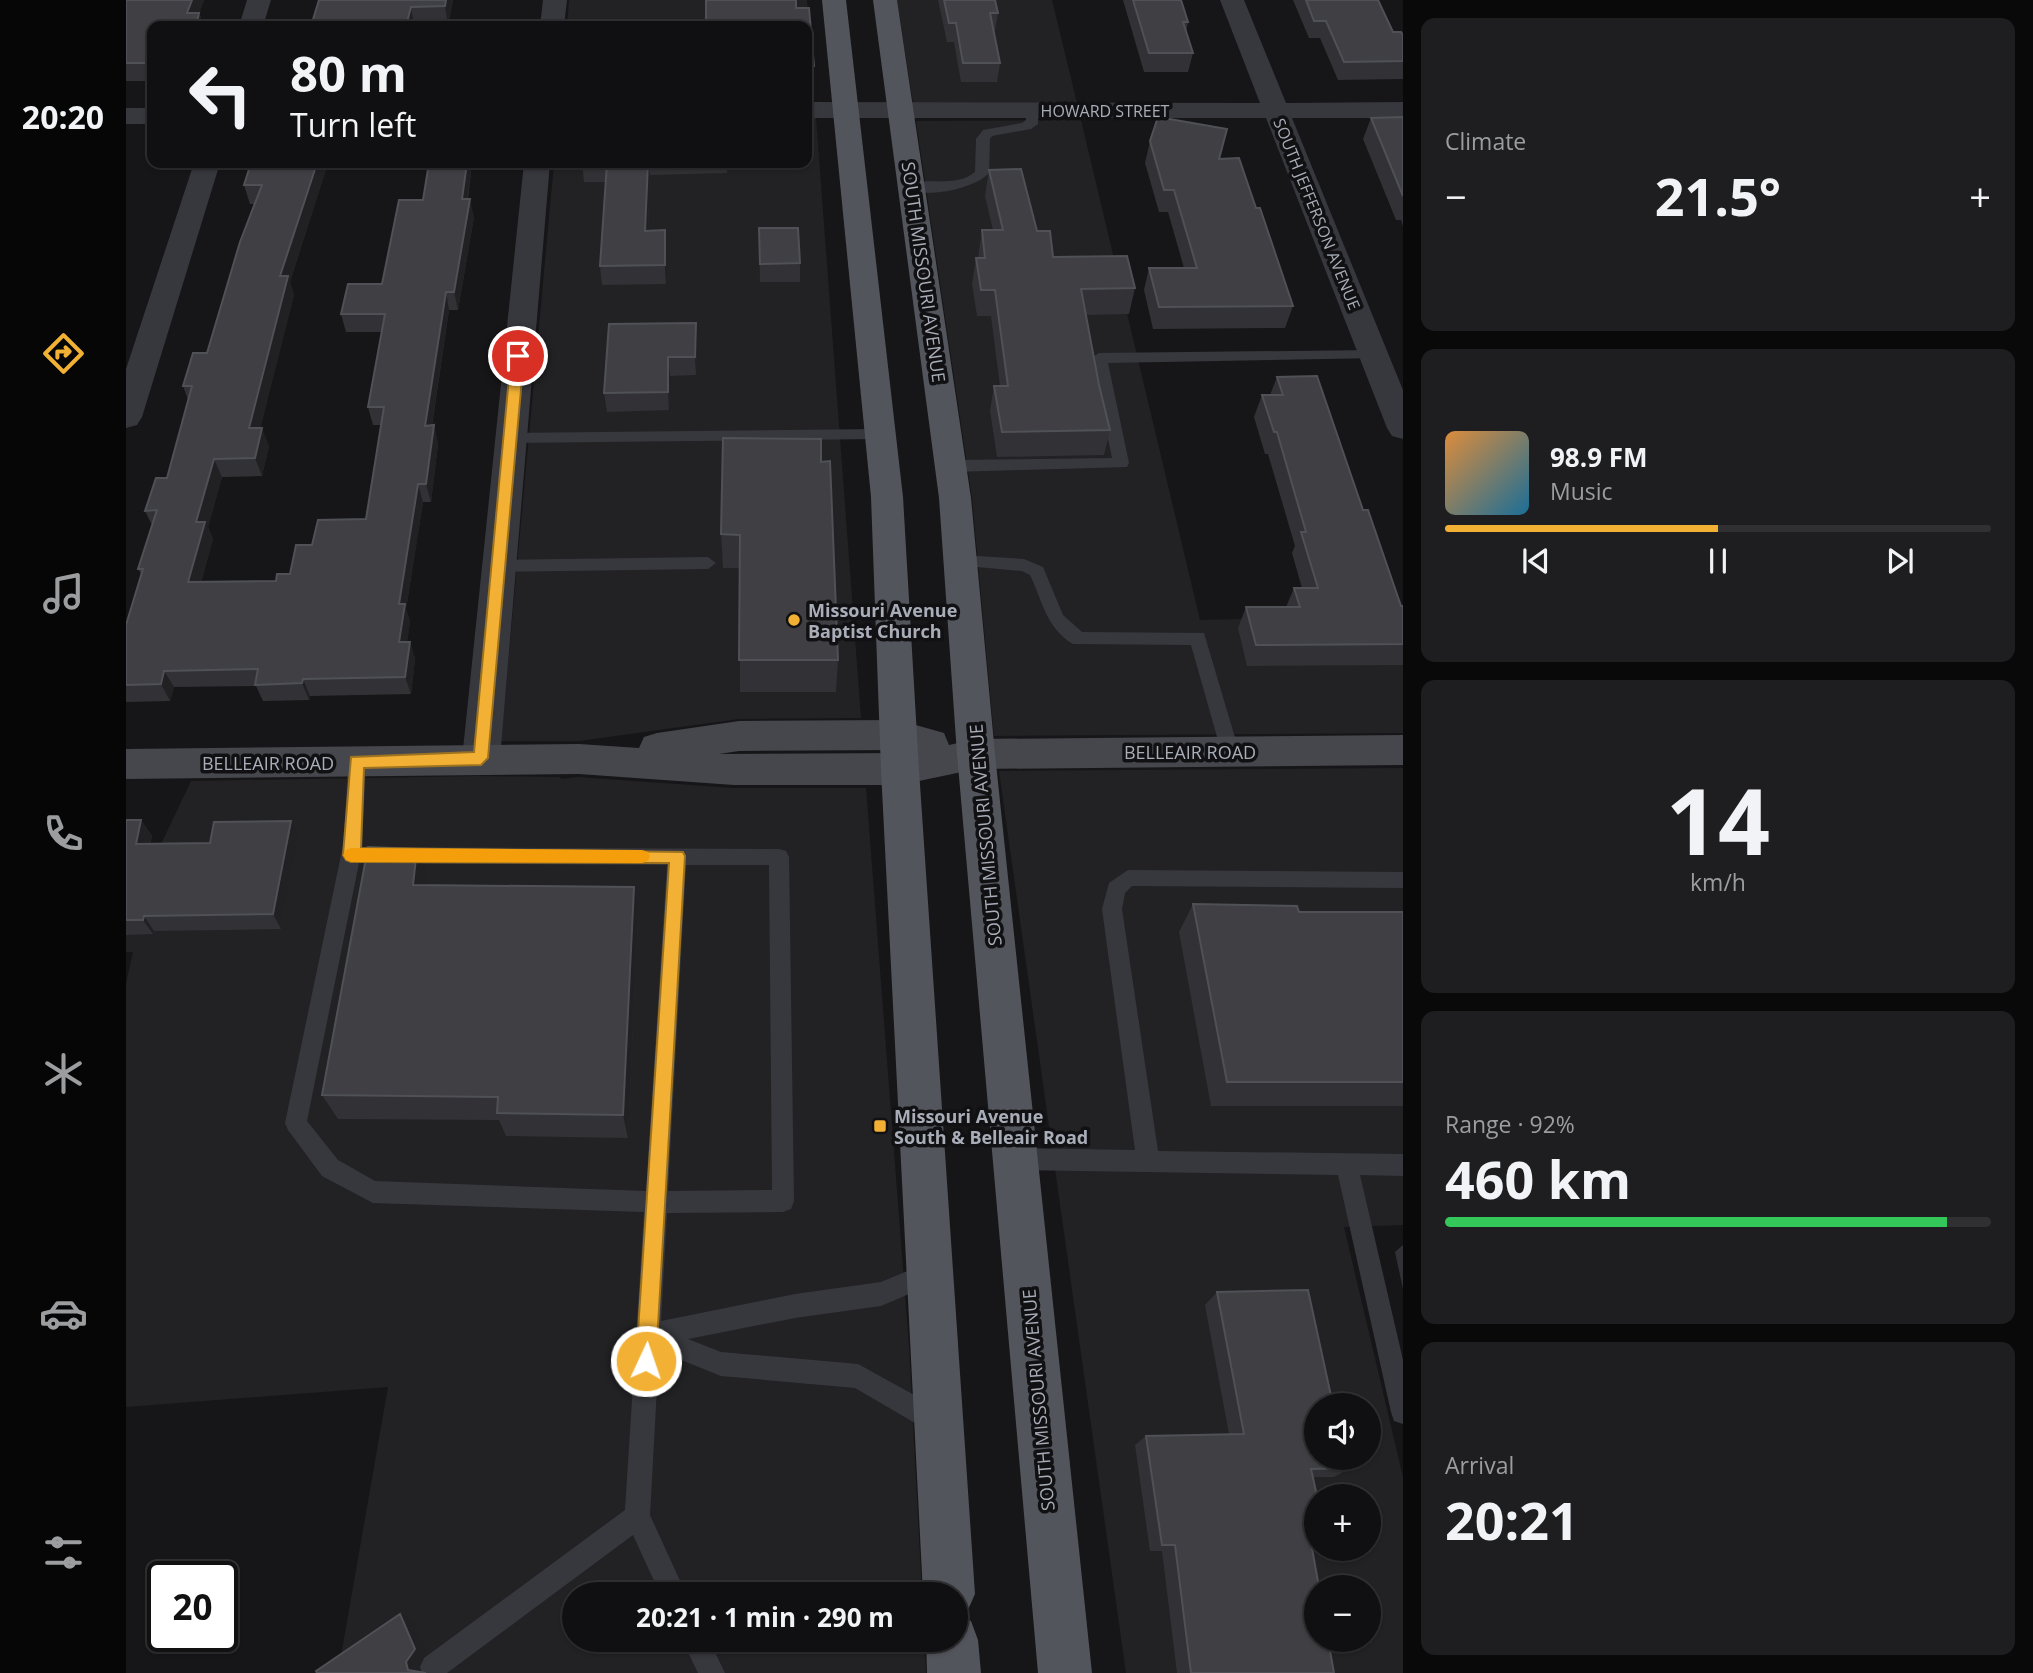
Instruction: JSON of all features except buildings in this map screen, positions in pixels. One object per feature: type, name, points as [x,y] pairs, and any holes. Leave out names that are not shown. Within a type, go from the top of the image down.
[{"type":"main road","points":[[834,0],[888,510],[899,753],[948,1582]]},
{"type":"main road","name":"SOUTH MISSOURI AVENUE","points":[[885,0],[952,466],[976,754],[1065,1673]]},
{"type":"main road","name":"BELLEAIR ROAD","points":[[126,764],[481,758],[579,759],[734,770],[899,753],[1403,750]]},
{"type":"main road","points":[[953,1652],[954,1673]]},
{"type":"street","points":[[253,21],[259,0]]},
{"type":"street","points":[[553,21],[555,0]]},
{"type":"street","name":"SOUTH JEFFERSON AVENUE","points":[[1232,0],[1403,428]]},
{"type":"street","name":"HOWARD STREET","points":[[812,110],[901,112],[1403,110]]},
{"type":"street","points":[[126,116],[147,116]]},
{"type":"street","points":[[126,417],[206,168]]},
{"type":"street","points":[[481,758],[536,168]]},
{"type":"lane","points":[[913,187],[960,186],[974,181],[982,173],[983,139],[988,133],[1026,126],[1033,121],[1032,111]]},
{"type":"lane","points":[[952,466],[1121,463],[1099,358],[1374,355]]},
{"type":"lane","points":[[509,438],[880,433]]},
{"type":"lane","points":[[961,561],[1024,565],[1037,571],[1054,619],[1066,633],[1079,639],[1198,638],[1230,751]]},
{"type":"lane","points":[[499,566],[708,563]]},
{"type":"lane","points":[[351,855],[779,857],[783,1201],[658,1202],[373,1192],[330,1168],[296,1123],[351,855],[354,841],[356,762]]},
{"type":"lane","points":[[667,1582],[637,1516],[677,856]]},
{"type":"lane","points":[[1148,1161],[1111,909],[1116,889],[1128,878],[1403,880]]},
{"type":"lane","points":[[1016,1159],[1403,1165]]},
{"type":"lane","points":[[1348,1165],[1403,1412]]},
{"type":"lane","points":[[648,1335],[794,1306],[881,1294],[930,1273]]},
{"type":"lane","points":[[648,1335],[721,1364],[858,1376],[939,1423]]},
{"type":"lane","points":[[433,1667],[637,1516]]},
{"type":"lane","points":[[701,1652],[712,1673]]},
{"type":"shaded area","points":[[569,0],[807,0],[808,21],[567,21]]},
{"type":"shaded area","points":[[897,0],[1052,0],[1077,103],[913,103]]},
{"type":"shaded area","points":[[812,118],[816,118],[861,718],[739,719],[579,741],[501,741],[554,168],[812,168]]},
{"type":"shaded area","points":[[1081,120],[1200,620],[1403,615],[1403,733],[994,736],[972,498],[916,121]]},
{"type":"shaded area","points":[[1403,768],[1403,1225],[1344,1227],[1403,1477],[1403,1673],[1126,1673],[999,771]]},
{"type":"shaded area","points":[[578,777],[733,788],[866,788],[909,1346],[921,1582],[562,1582],[562,1652],[925,1652],[926,1673],[338,1673],[388,1387],[126,1407],[126,984],[133,952],[126,952],[126,918],[191,781]]},
{"type":"slow traffic","points":[[351,855],[642,856]]},
{"type":"place","name":"Missouri Avenue Baptist Church","points":[[794,620]]},
{"type":"place","name":"Missouri Avenue South & Belleair Road","points":[[880,1126]]},
{"type":"route","points":[[518,356],[481,758],[356,762],[354,841],[351,855],[677,856],[658,1202],[646,1361]]}]
